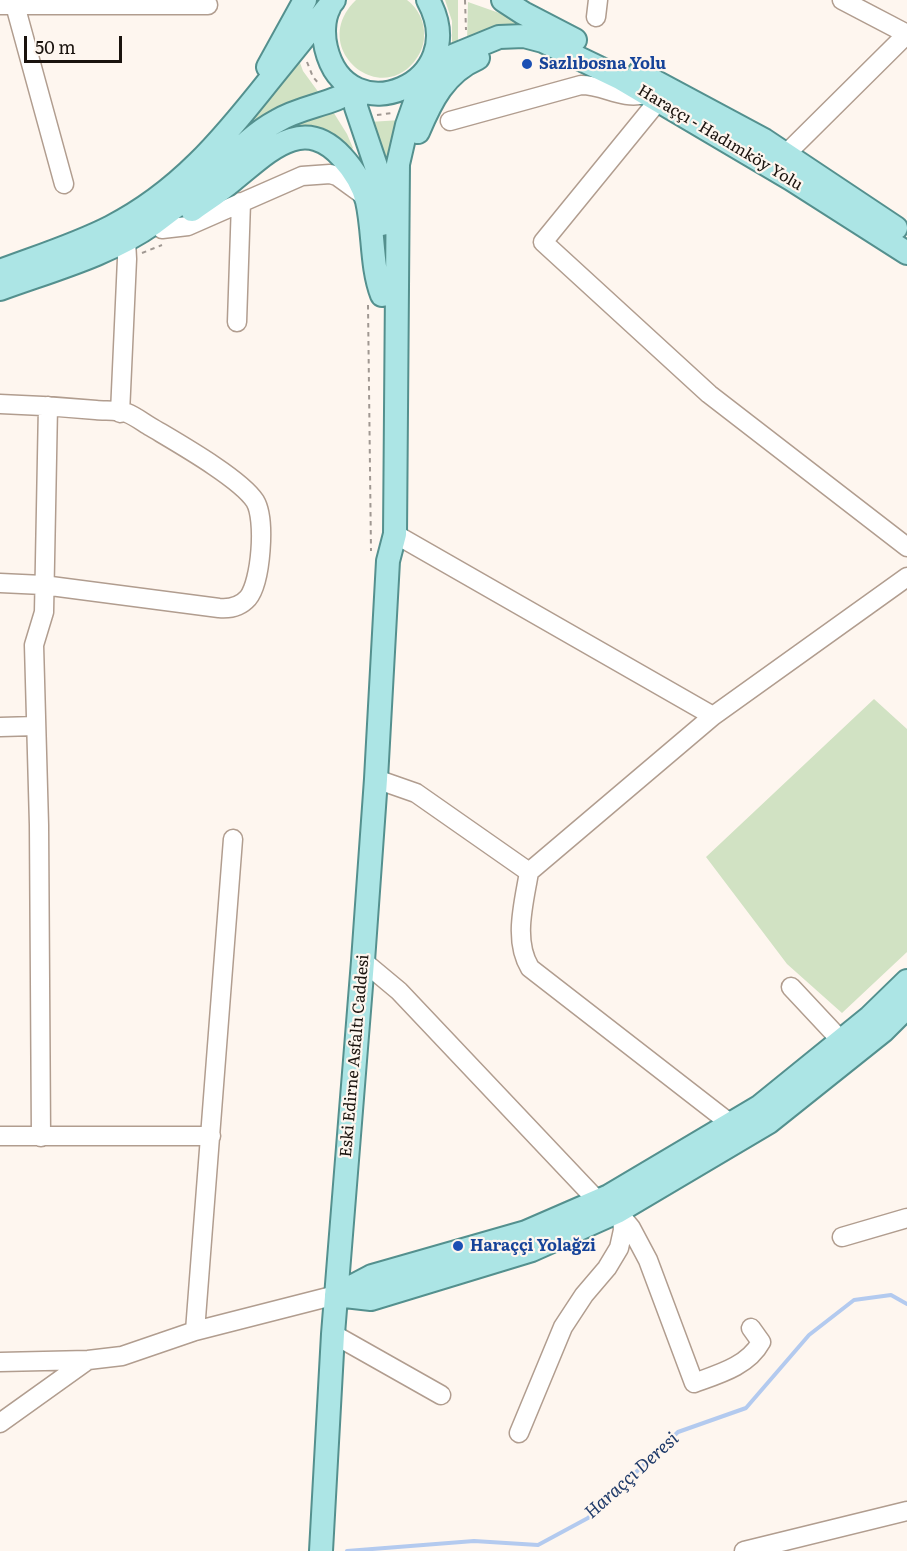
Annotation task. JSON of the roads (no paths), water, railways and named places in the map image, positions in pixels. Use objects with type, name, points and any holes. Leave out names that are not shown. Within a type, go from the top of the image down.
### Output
[{"type":"main road","points":[[244,112],[254,87],[270,63],[304,0]]},
{"type":"main road","points":[[0,271],[111,227],[145,206],[184,177],[209,154],[334,0]]},
{"type":"main road","points":[[334,0],[327,12],[324,43],[328,57],[345,81],[356,89]]},
{"type":"main road","points":[[380,560],[395,534],[382,294],[400,148],[411,111],[439,38],[438,23],[428,0]]},
{"type":"main road","points":[[485,0],[523,13]]},
{"type":"main road","points":[[503,0],[523,13]]},
{"type":"main road","name":"Haraççı - Hadımköy Yolu","points":[[523,13],[786,154],[907,235]]},
{"type":"main road","name":"Haraççı - Hadımköy Yolu","points":[[356,89],[370,93],[390,93],[412,84],[426,71],[499,37],[524,36],[543,41],[580,58],[652,98],[790,179],[907,253]]},
{"type":"main road","points":[[382,294],[404,267],[408,164],[415,138],[439,89],[458,70],[473,60],[492,52],[536,49],[580,58]]},
{"type":"main road","points":[[356,89],[355,98],[379,175],[382,199],[380,560]]},
{"type":"main road","points":[[126,249],[201,186],[240,148],[276,121],[302,109],[334,102],[356,89]]},
{"type":"main road","points":[[0,289],[96,254],[126,249],[147,237],[166,235],[277,144],[314,139],[326,143],[336,151],[357,176],[366,197],[373,234],[377,284],[382,294]]},
{"type":"main road","name":"Eski Edirne Asfaltı Caddesi","points":[[321,1551],[333,1334],[376,779],[380,560]]},
{"type":"main road","points":[[336,1296],[372,1299],[532,1250],[610,1211],[739,1130],[769,1122],[848,1047],[870,1017],[907,981]]},
{"type":"main road","points":[[848,1047],[883,1031],[907,1007]]},
{"type":"street","points":[[786,154],[907,34],[842,0]]},
{"type":"street","points":[[872,16],[882,0]]},
{"type":"street","points":[[64,184],[8,5],[208,5]]},
{"type":"street","points":[[450,121],[581,86],[592,85],[627,96],[652,98]]},
{"type":"street","points":[[652,98],[543,242],[709,394],[907,547]]},
{"type":"street","points":[[166,235],[302,176],[317,174],[337,176],[366,197]]},
{"type":"street","points":[[237,322],[241,202]]},
{"type":"street","points":[[120,412],[126,249]]},
{"type":"street","points":[[0,404],[127,413],[177,442],[237,483],[255,501],[261,527],[257,573],[251,593],[240,605],[226,609],[43,585],[0,583]]},
{"type":"street","points":[[41,1137],[34,645],[44,612],[48,406]]},
{"type":"street","points":[[395,534],[713,716]]},
{"type":"street","points":[[739,1130],[530,968],[523,952],[521,925],[529,872],[713,716],[907,577]]},
{"type":"street","points":[[0,727],[36,726]]},
{"type":"street","points":[[376,779],[416,793],[529,872]]},
{"type":"street","points":[[195,1331],[233,838]]},
{"type":"street","points":[[363,961],[399,991],[610,1211],[631,1228],[648,1260],[694,1383],[740,1364],[756,1352],[761,1341],[751,1328]]},
{"type":"street","points":[[791,987],[848,1047]]},
{"type":"street","points":[[0,1136],[211,1136]]},
{"type":"street","points":[[519,1433],[563,1328],[619,1248],[623,1230],[610,1211]]},
{"type":"street","points":[[842,1238],[907,1218]]},
{"type":"street","points":[[0,1362],[88,1360],[122,1356],[195,1331],[336,1296]]},
{"type":"street","points":[[333,1334],[441,1395]]},
{"type":"street","points":[[0,1423],[88,1360]]},
{"type":"street","points":[[744,1551],[907,1512]]},
{"type":"waterway","name":"Haraççı Deresi","points":[[347,1551],[474,1541],[538,1545],[588,1518],[678,1432],[746,1408],[809,1335],[854,1300],[891,1295],[907,1304]]},
{"type":"place","name":"Sazlıbosna Yolu","points":[[527,64]]},
{"type":"place","name":"Haraççi Yolağzi","points":[[458,1246]]}]
